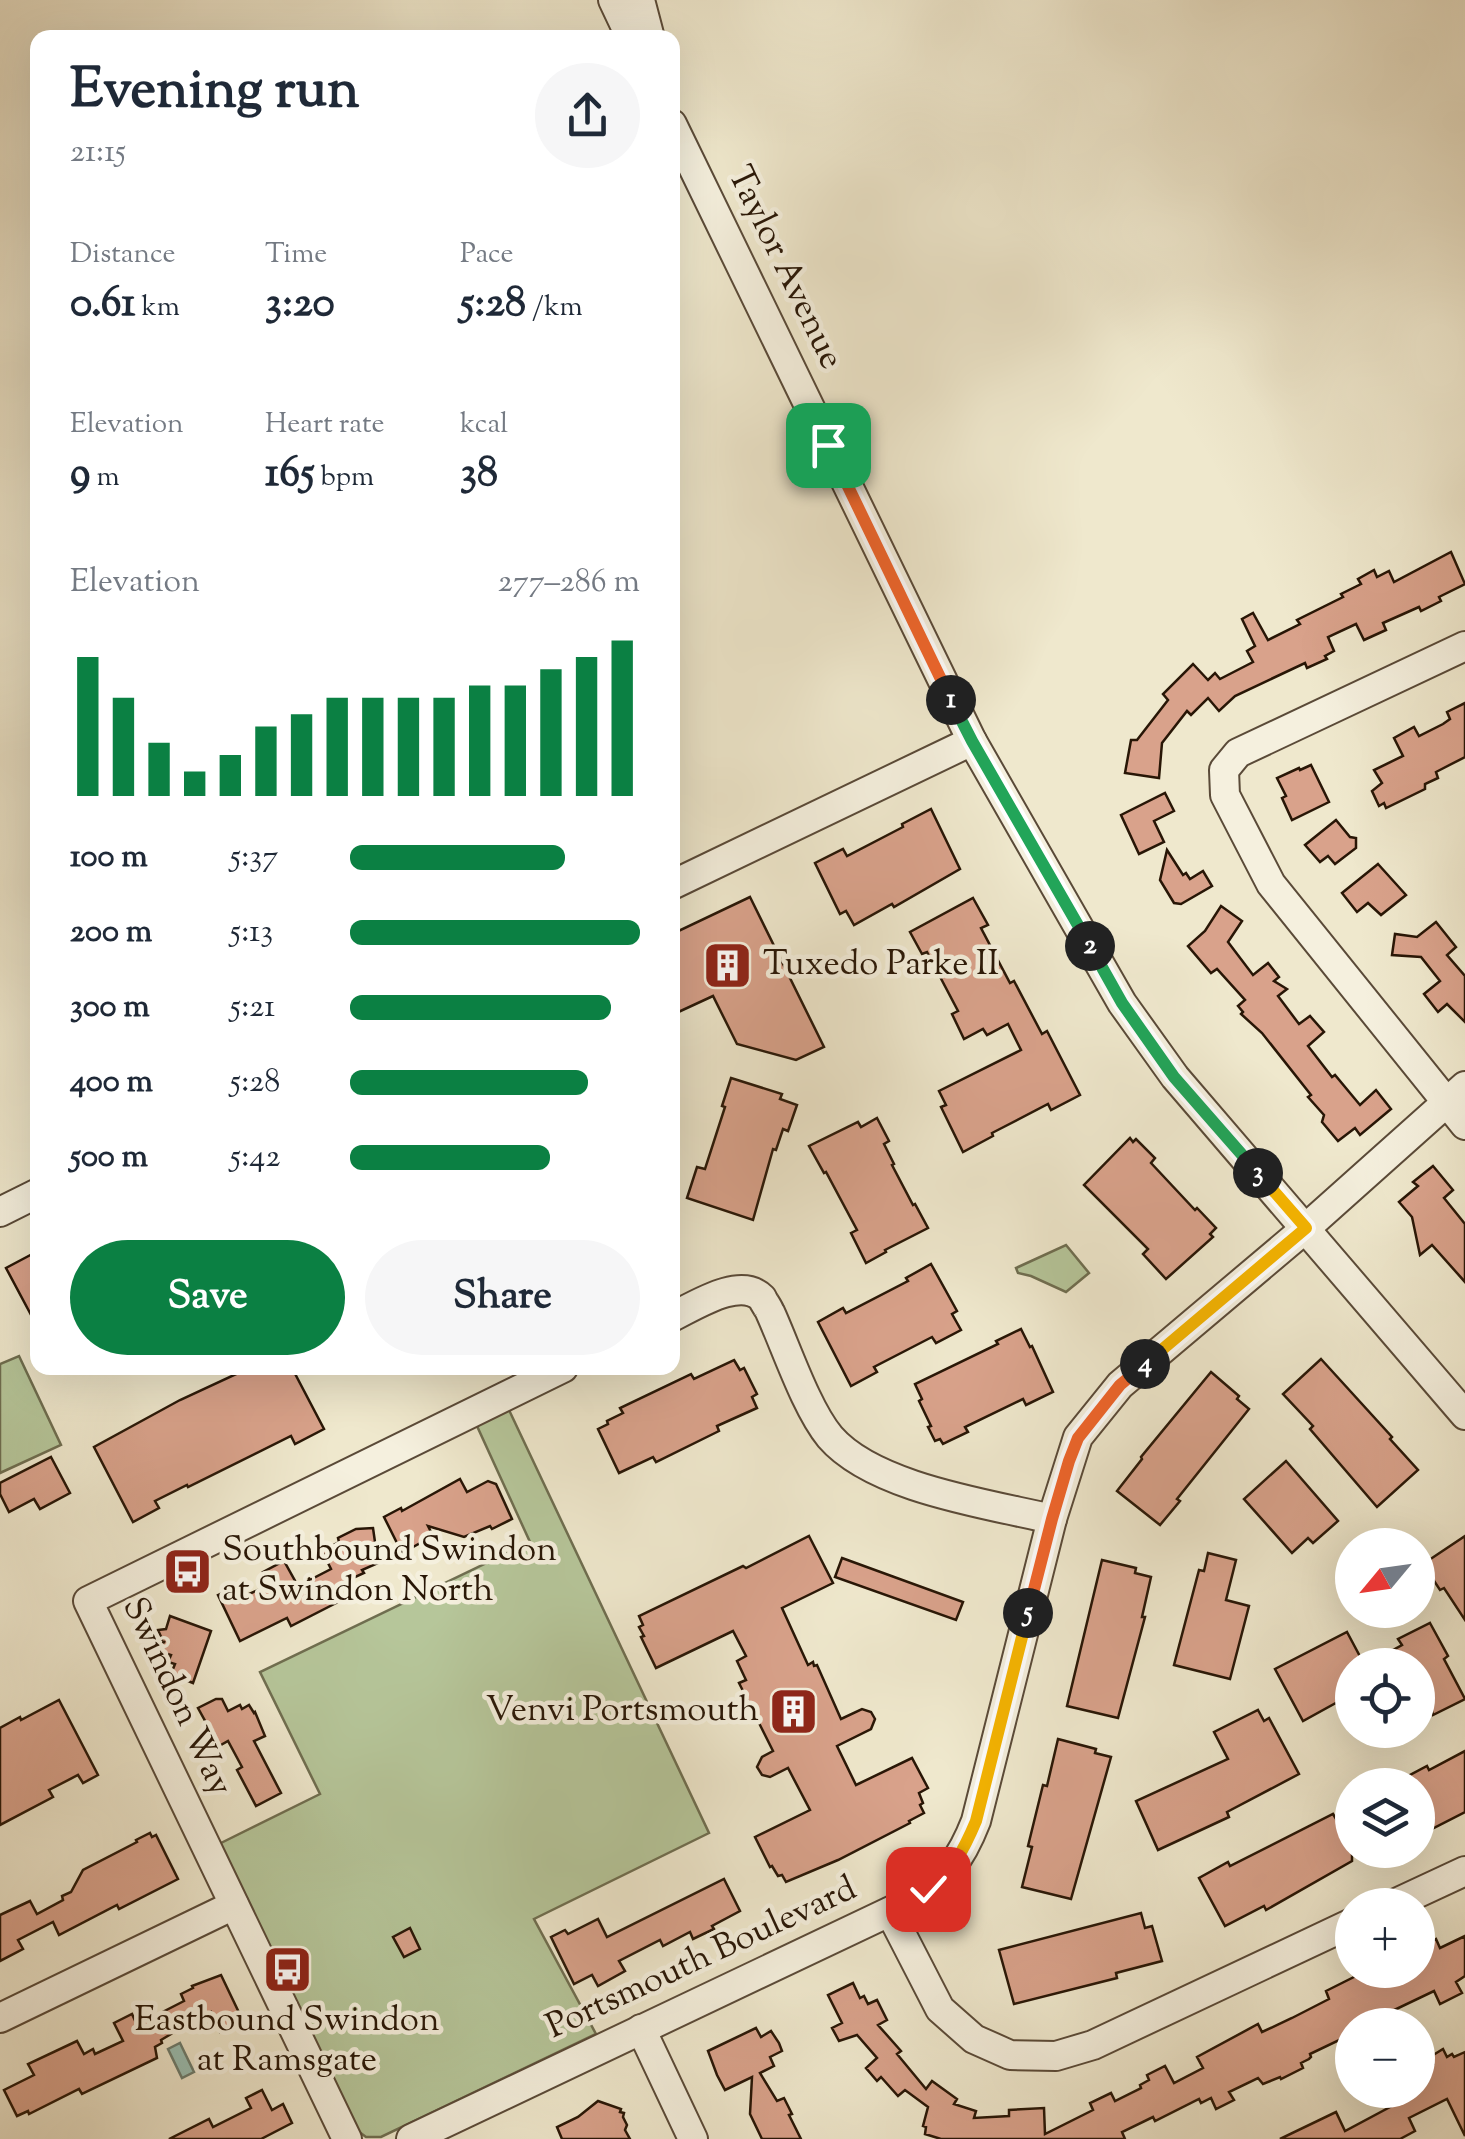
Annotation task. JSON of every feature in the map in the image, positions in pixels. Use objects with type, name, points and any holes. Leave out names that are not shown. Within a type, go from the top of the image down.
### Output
[{"type":"street","points":[[613,0],[627,30]]},
{"type":"street","points":[[640,0],[648,30]]},
{"type":"street","name":"Taylor Avenue","points":[[680,133],[687,154]]},
{"type":"street","name":"Taylor Avenue","points":[[680,140],[972,741],[1122,1003],[1174,1077],[1465,1415]]},
{"type":"street","points":[[1465,646],[1238,752],[1224,770],[1226,795],[1271,884],[1456,1094],[1465,1125]]},
{"type":"street","points":[[680,881],[972,741]]},
{"type":"street","name":"Portsmouth Boulevard","points":[[410,2139],[890,1912],[928,1889],[954,1864],[976,1821],[1052,1519],[1078,1438],[1120,1385],[1306,1228],[1456,1094]]},
{"type":"street","points":[[0,1212],[30,1198]]},
{"type":"street","points":[[680,1313],[738,1288],[751,1290],[762,1298],[770,1312],[814,1411],[846,1452],[899,1482],[1052,1519]]},
{"type":"street","name":"Swindon Way","points":[[346,2139],[88,1601],[549,1375]]},
{"type":"street","points":[[1427,1888],[1465,1870]]},
{"type":"street","points":[[0,2018],[234,1905]]},
{"type":"street","points":[[890,1912],[940,2009],[974,2039],[1010,2055],[1056,2056],[1094,2045],[1335,1931]]},
{"type":"street","points":[[641,2029],[693,2139]]},
{"type":"green space","points":[[1066,1245],[1089,1273],[1066,1292],[1018,1273],[1016,1268]]},
{"type":"green space","points":[[19,1356],[61,1445],[0,1473],[0,1364]]},
{"type":"green space","points":[[509,1410],[709,1833],[534,1919],[596,2034],[381,2137],[366,2137],[354,2128],[219,1844],[320,1794],[260,1672],[530,1542],[477,1426]]},
{"type":"water","points":[[180,2043],[194,2072],[182,2078],[168,2049]]},
{"type":"building","points":[[1451,552],[1465,584],[1439,597],[1441,601],[1383,623],[1386,630],[1364,640],[1356,624],[1328,637],[1334,651],[1325,656],[1327,659],[1307,668],[1305,663],[1235,696],[1219,711],[1208,698],[1191,715],[1187,711],[1162,743],[1159,778],[1125,773],[1131,740],[1137,740],[1168,700],[1163,694],[1193,664],[1208,680],[1215,673],[1220,679],[1253,662],[1247,651],[1255,646],[1242,619],[1253,613],[1268,640],[1343,597],[1341,594],[1361,584],[1358,579],[1374,570],[1377,577],[1389,571],[1394,582]]},
{"type":"building","points":[[1465,703],[1465,757],[1436,772],[1438,778],[1425,784],[1425,789],[1386,808],[1384,803],[1379,806],[1372,791],[1382,783],[1374,770],[1403,756],[1394,738],[1414,727],[1419,736],[1450,719],[1447,712]]},
{"type":"building","points":[[1311,765],[1329,802],[1292,820],[1277,778]]},
{"type":"building","points":[[1165,793],[1174,811],[1154,821],[1164,842],[1139,854],[1121,815]]},
{"type":"building","points":[[931,809],[960,869],[854,925],[846,911],[840,914],[815,863],[843,849],[847,856]]},
{"type":"building","points":[[1336,820],[1350,837],[1356,838],[1356,848],[1335,864],[1328,856],[1320,862],[1305,845]]},
{"type":"building","points":[[1167,850],[1183,875],[1186,873],[1190,879],[1203,871],[1212,886],[1181,904],[1174,903],[1160,880]]},
{"type":"building","points":[[1378,864],[1406,895],[1381,915],[1368,903],[1357,912],[1342,893]]},
{"type":"building","name":"Tuxedo Parke II","points":[[750,897],[824,1047],[796,1060],[737,1044],[713,996],[680,1011],[680,930]]},
{"type":"building","points":[[973,898],[988,925],[981,928],[1010,983],[1014,981],[1042,1034],[1047,1031],[1080,1095],[1051,1110],[1048,1104],[963,1152],[941,1107],[946,1105],[939,1091],[1021,1050],[1008,1024],[987,1035],[983,1029],[964,1039],[952,1014],[958,1011],[927,952],[922,954],[910,932]]},
{"type":"building","points":[[1221,906],[1242,921],[1228,942],[1253,975],[1268,963],[1279,977],[1274,981],[1287,989],[1278,996],[1299,1024],[1310,1016],[1324,1032],[1308,1046],[1332,1077],[1335,1075],[1360,1105],[1376,1090],[1391,1109],[1360,1135],[1355,1128],[1338,1141],[1322,1122],[1324,1115],[1308,1097],[1311,1095],[1262,1033],[1241,1014],[1238,1006],[1245,1000],[1217,969],[1211,973],[1188,946],[1205,931]]},
{"type":"building","points":[[1436,922],[1456,947],[1447,955],[1465,976],[1465,1022],[1447,1004],[1438,1012],[1424,994],[1440,981],[1421,957],[1392,955],[1395,934],[1417,937]]},
{"type":"building","points":[[731,1078],[782,1094],[780,1099],[797,1105],[788,1131],[783,1129],[776,1150],[773,1149],[753,1220],[687,1198],[697,1167],[705,1169]]},
{"type":"building","points":[[877,1118],[889,1141],[884,1144],[892,1165],[928,1228],[866,1263],[851,1233],[857,1230],[809,1146],[858,1122],[861,1127]]},
{"type":"building","points":[[1130,1138],[1155,1158],[1151,1163],[1216,1228],[1210,1234],[1213,1237],[1166,1279],[1143,1254],[1148,1249],[1084,1185]]},
{"type":"building","points":[[1433,1166],[1453,1190],[1444,1198],[1465,1224],[1465,1282],[1432,1245],[1420,1255],[1412,1217],[1399,1202],[1418,1186],[1413,1182]]},
{"type":"building","points":[[30,1255],[30,1313],[6,1268]]},
{"type":"building","points":[[931,1264],[957,1311],[952,1314],[961,1330],[936,1343],[932,1337],[874,1367],[877,1372],[851,1386],[818,1322],[843,1308],[846,1313],[908,1281],[906,1278]]},
{"type":"building","points":[[1021,1329],[1053,1392],[1026,1405],[1023,1399],[965,1427],[968,1432],[943,1444],[940,1439],[935,1441],[915,1384]]},
{"type":"building","points":[[1321,1359],[1418,1470],[1377,1507],[1283,1394]]},
{"type":"building","points":[[734,1360],[740,1370],[744,1368],[757,1394],[752,1397],[757,1408],[656,1462],[653,1457],[619,1473],[598,1429],[623,1413],[620,1408],[691,1374],[694,1379]]},
{"type":"building","points":[[1211,1372],[1249,1409],[1160,1525],[1117,1491]]},
{"type":"building","points":[[234,1375],[296,1375],[324,1429],[295,1444],[291,1436],[187,1485],[155,1501],[159,1508],[133,1522],[94,1447]]},
{"type":"building","points":[[51,1457],[70,1493],[40,1509],[34,1499],[9,1512],[0,1494],[0,1483]]},
{"type":"building","points":[[1286,1461],[1338,1521],[1313,1543],[1308,1538],[1292,1553],[1244,1499]]},
{"type":"building","points":[[460,1479],[467,1492],[488,1481],[496,1484],[512,1519],[464,1537],[428,1526],[433,1536],[402,1553],[384,1517]]},
{"type":"building","points":[[373,1528],[378,1563],[333,1587],[340,1601],[291,1626],[287,1618],[240,1641],[218,1595],[231,1589],[236,1600],[269,1585],[263,1572],[284,1561],[298,1586],[331,1569],[322,1551],[339,1542],[338,1538],[356,1529]]},
{"type":"building","name":"Venvi Portsmouth","points":[[809,1536],[833,1583],[782,1608],[808,1665],[817,1665],[841,1719],[862,1709],[871,1712],[875,1719],[871,1729],[837,1746],[856,1785],[912,1758],[928,1788],[919,1793],[924,1813],[910,1823],[786,1882],[770,1867],[755,1837],[810,1810],[788,1768],[770,1777],[762,1775],[757,1767],[762,1757],[773,1751],[739,1683],[746,1680],[737,1661],[746,1656],[733,1631],[656,1668],[641,1637],[644,1636],[639,1627],[643,1625],[639,1616]]},
{"type":"building","points":[[1465,1536],[1465,1620],[1444,1588],[1440,1590],[1435,1582],[1435,1556]]},
{"type":"building","points":[[1208,1553],[1236,1560],[1226,1600],[1249,1606],[1230,1679],[1174,1665],[1199,1570],[1204,1571]]},
{"type":"building","points":[[842,1558],[963,1602],[956,1620],[835,1577]]},
{"type":"building","points":[[1102,1560],[1136,1568],[1135,1573],[1151,1577],[1145,1617],[1118,1718],[1067,1706]]},
{"type":"building","points":[[170,1616],[211,1631],[193,1683],[171,1674],[175,1664],[168,1662],[171,1655],[158,1651],[162,1639],[158,1630],[166,1629]]},
{"type":"building","points":[[1420,1628],[1433,1628],[1465,1699],[1435,1714],[1435,1648],[1397,1648],[1402,1645],[1398,1639]]},
{"type":"building","points":[[1347,1632],[1356,1648],[1335,1648],[1335,1703],[1303,1721],[1275,1669]]},
{"type":"building","points":[[222,1699],[228,1711],[249,1705],[255,1712],[265,1736],[254,1741],[281,1793],[256,1806],[237,1770],[242,1767],[228,1741],[219,1746],[198,1708]]},
{"type":"building","points":[[59,1700],[98,1775],[83,1783],[78,1775],[49,1790],[53,1797],[0,1825],[0,1728]]},
{"type":"building","points":[[1258,1710],[1264,1721],[1269,1718],[1299,1774],[1227,1812],[1229,1817],[1158,1850],[1136,1801],[1228,1759],[1214,1732]]},
{"type":"building","points":[[1058,1739],[1111,1757],[1071,1899],[1022,1887],[1032,1847],[1028,1846]]},
{"type":"building","points":[[1465,1751],[1465,1812],[1435,1827],[1435,1768]]},
{"type":"building","points":[[1333,1814],[1335,1817],[1335,1868],[1340,1868],[1266,1910],[1264,1906],[1225,1926],[1199,1878],[1228,1862],[1230,1866]]},
{"type":"building","points":[[150,1833],[152,1837],[156,1835],[178,1879],[59,1935],[53,1922],[18,1940],[23,1949],[0,1961],[0,1915],[30,1901],[37,1914],[63,1900],[62,1896],[71,1892],[83,1870]]},
{"type":"building","points":[[724,1879],[740,1911],[693,1939],[690,1932],[663,1946],[660,1940],[619,1961],[625,1971],[598,1986],[592,1975],[574,1984],[551,1937],[565,1930],[568,1934],[598,1919],[607,1937]]},
{"type":"building","points":[[1141,1913],[1145,1928],[1152,1926],[1162,1961],[1116,1973],[1117,1978],[1014,2004],[999,1950]]},
{"type":"building","points":[[410,1928],[420,1949],[404,1957],[393,1937]]},
{"type":"building","points":[[1465,1936],[1465,1976],[1456,1982],[1462,1993],[1440,2004],[1434,1991],[1398,2008],[1335,2008],[1335,2042],[1310,2054],[1301,2063],[1303,2068],[1263,2084],[1258,2078],[1229,2092],[1234,2100],[1216,2109],[1211,2098],[1201,2103],[1199,2099],[1155,2121],[1153,2117],[1122,2132],[1125,2139],[941,2139],[925,2134],[928,2107],[905,2090],[898,2096],[881,2077],[877,2081],[866,2068],[877,2058],[857,2035],[839,2041],[832,2028],[842,2023],[828,1995],[853,1983],[860,1998],[864,1996],[868,2004],[877,2000],[887,2020],[878,2025],[926,2089],[932,2081],[957,2099],[954,2104],[976,2111],[974,2118],[1044,2108],[1045,2134],[1093,2110],[1090,2103],[1111,2093],[1115,2101],[1141,2088],[1149,2080],[1147,2075],[1165,2066],[1174,2083],[1203,2068],[1197,2057],[1258,2024],[1262,2032],[1292,2018],[1329,1999],[1326,1991],[1335,1986],[1435,1988],[1436,1939],[1440,1948]]},
{"type":"building","points":[[221,1975],[243,2021],[220,2032],[211,2012],[170,2032],[155,2047],[157,2058],[82,2094],[79,2089],[17,2116],[4,2090],[34,2075],[28,2064],[77,2041],[84,2054],[93,2049],[95,2054],[123,2041],[114,2023],[132,2014],[137,2025],[184,2001],[181,1994],[192,1986]]},
{"type":"building","points":[[756,2028],[761,2037],[771,2031],[779,2043],[782,2051],[770,2057],[774,2066],[760,2073],[777,2101],[784,2098],[801,2139],[762,2139],[750,2114],[752,2077],[725,2090],[717,2075],[708,2051]]},
{"type":"building","points":[[1443,2049],[1447,2057],[1465,2052],[1465,2136],[1447,2099],[1435,2105],[1435,2054]]},
{"type":"building","points":[[262,2090],[272,2110],[283,2104],[292,2123],[261,2139],[169,2139],[209,2119],[213,2127],[251,2108],[246,2098]]},
{"type":"building","points":[[598,2101],[621,2109],[630,2139],[562,2139],[557,2127]]},
{"type":"building","points":[[1388,2108],[1429,2108],[1409,2118],[1415,2131],[1400,2139],[1280,2139],[1336,2112],[1345,2131]]},
{"type":"place","name":"Tuxedo Parke II","points":[[728,965]]},
{"type":"place","name":"Southbound Swindon at Swindon North","points":[[187,1571]]},
{"type":"place","name":"Venvi Portsmouth","points":[[794,1711]]},
{"type":"place","name":"Eastbound Swindon at Ramsgate","points":[[287,1969]]},
{"type":"route","points":[[828,445],[972,741],[1122,1003],[1174,1077],[1306,1228],[1120,1385],[1078,1438],[1052,1519],[976,1821],[964,1850],[928,1889]]}]
